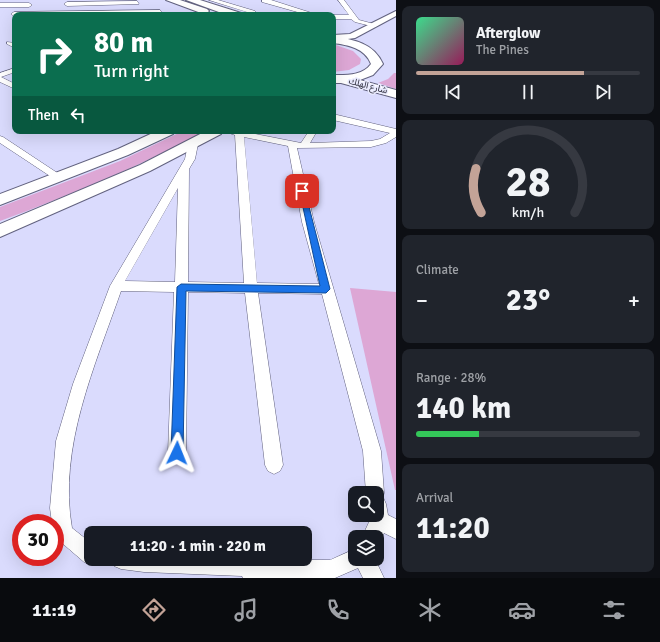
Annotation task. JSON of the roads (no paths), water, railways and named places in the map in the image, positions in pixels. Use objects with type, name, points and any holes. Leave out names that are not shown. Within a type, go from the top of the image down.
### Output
[{"type":"highway","points":[[171,0],[206,12]]},
{"type":"highway","points":[[191,0],[213,2],[231,12]]},
{"type":"highway","points":[[336,40],[366,50],[388,62]]},
{"type":"highway","points":[[336,79],[360,76],[374,70],[377,64],[376,58],[366,50]]},
{"type":"highway","name":"شارع الهلك","points":[[336,79],[396,94]]},
{"type":"main road","points":[[336,39],[352,36],[376,25],[396,13]]},
{"type":"main road","points":[[366,50],[365,39],[396,21]]},
{"type":"main road","points":[[0,200],[124,152],[162,134]]},
{"type":"main road","points":[[0,231],[145,168],[210,134]]},
{"type":"street","points":[[268,0],[264,1],[304,12]]},
{"type":"street","points":[[341,0],[357,21],[376,25]]},
{"type":"street","points":[[213,2],[253,12]]},
{"type":"street","points":[[61,4],[137,3]]},
{"type":"street","points":[[0,6],[38,4]]},
{"type":"street","points":[[0,6],[12,12]]},
{"type":"street","points":[[336,17],[353,17]]},
{"type":"street","points":[[0,75],[12,71]]},
{"type":"street","points":[[0,78],[12,85]]},
{"type":"street","points":[[336,118],[396,132]]},
{"type":"street","points":[[238,134],[298,145],[371,144],[383,141],[396,132]]},
{"type":"street","points":[[233,134],[274,465]]},
{"type":"street","points":[[298,145],[310,134]]},
{"type":"street","points":[[0,139],[60,178]]},
{"type":"street","points":[[84,550],[63,534],[59,508],[64,441],[81,384],[116,286],[190,159],[192,144]]},
{"type":"street","points":[[298,145],[308,222],[372,451],[374,486]]},
{"type":"street","points":[[177,453],[184,168]]},
{"type":"street","points":[[116,286],[326,289]]},
{"type":"street","points":[[187,566],[251,572],[330,570],[348,562]]},
{"type":"street","points":[[368,566],[374,578]]}]
